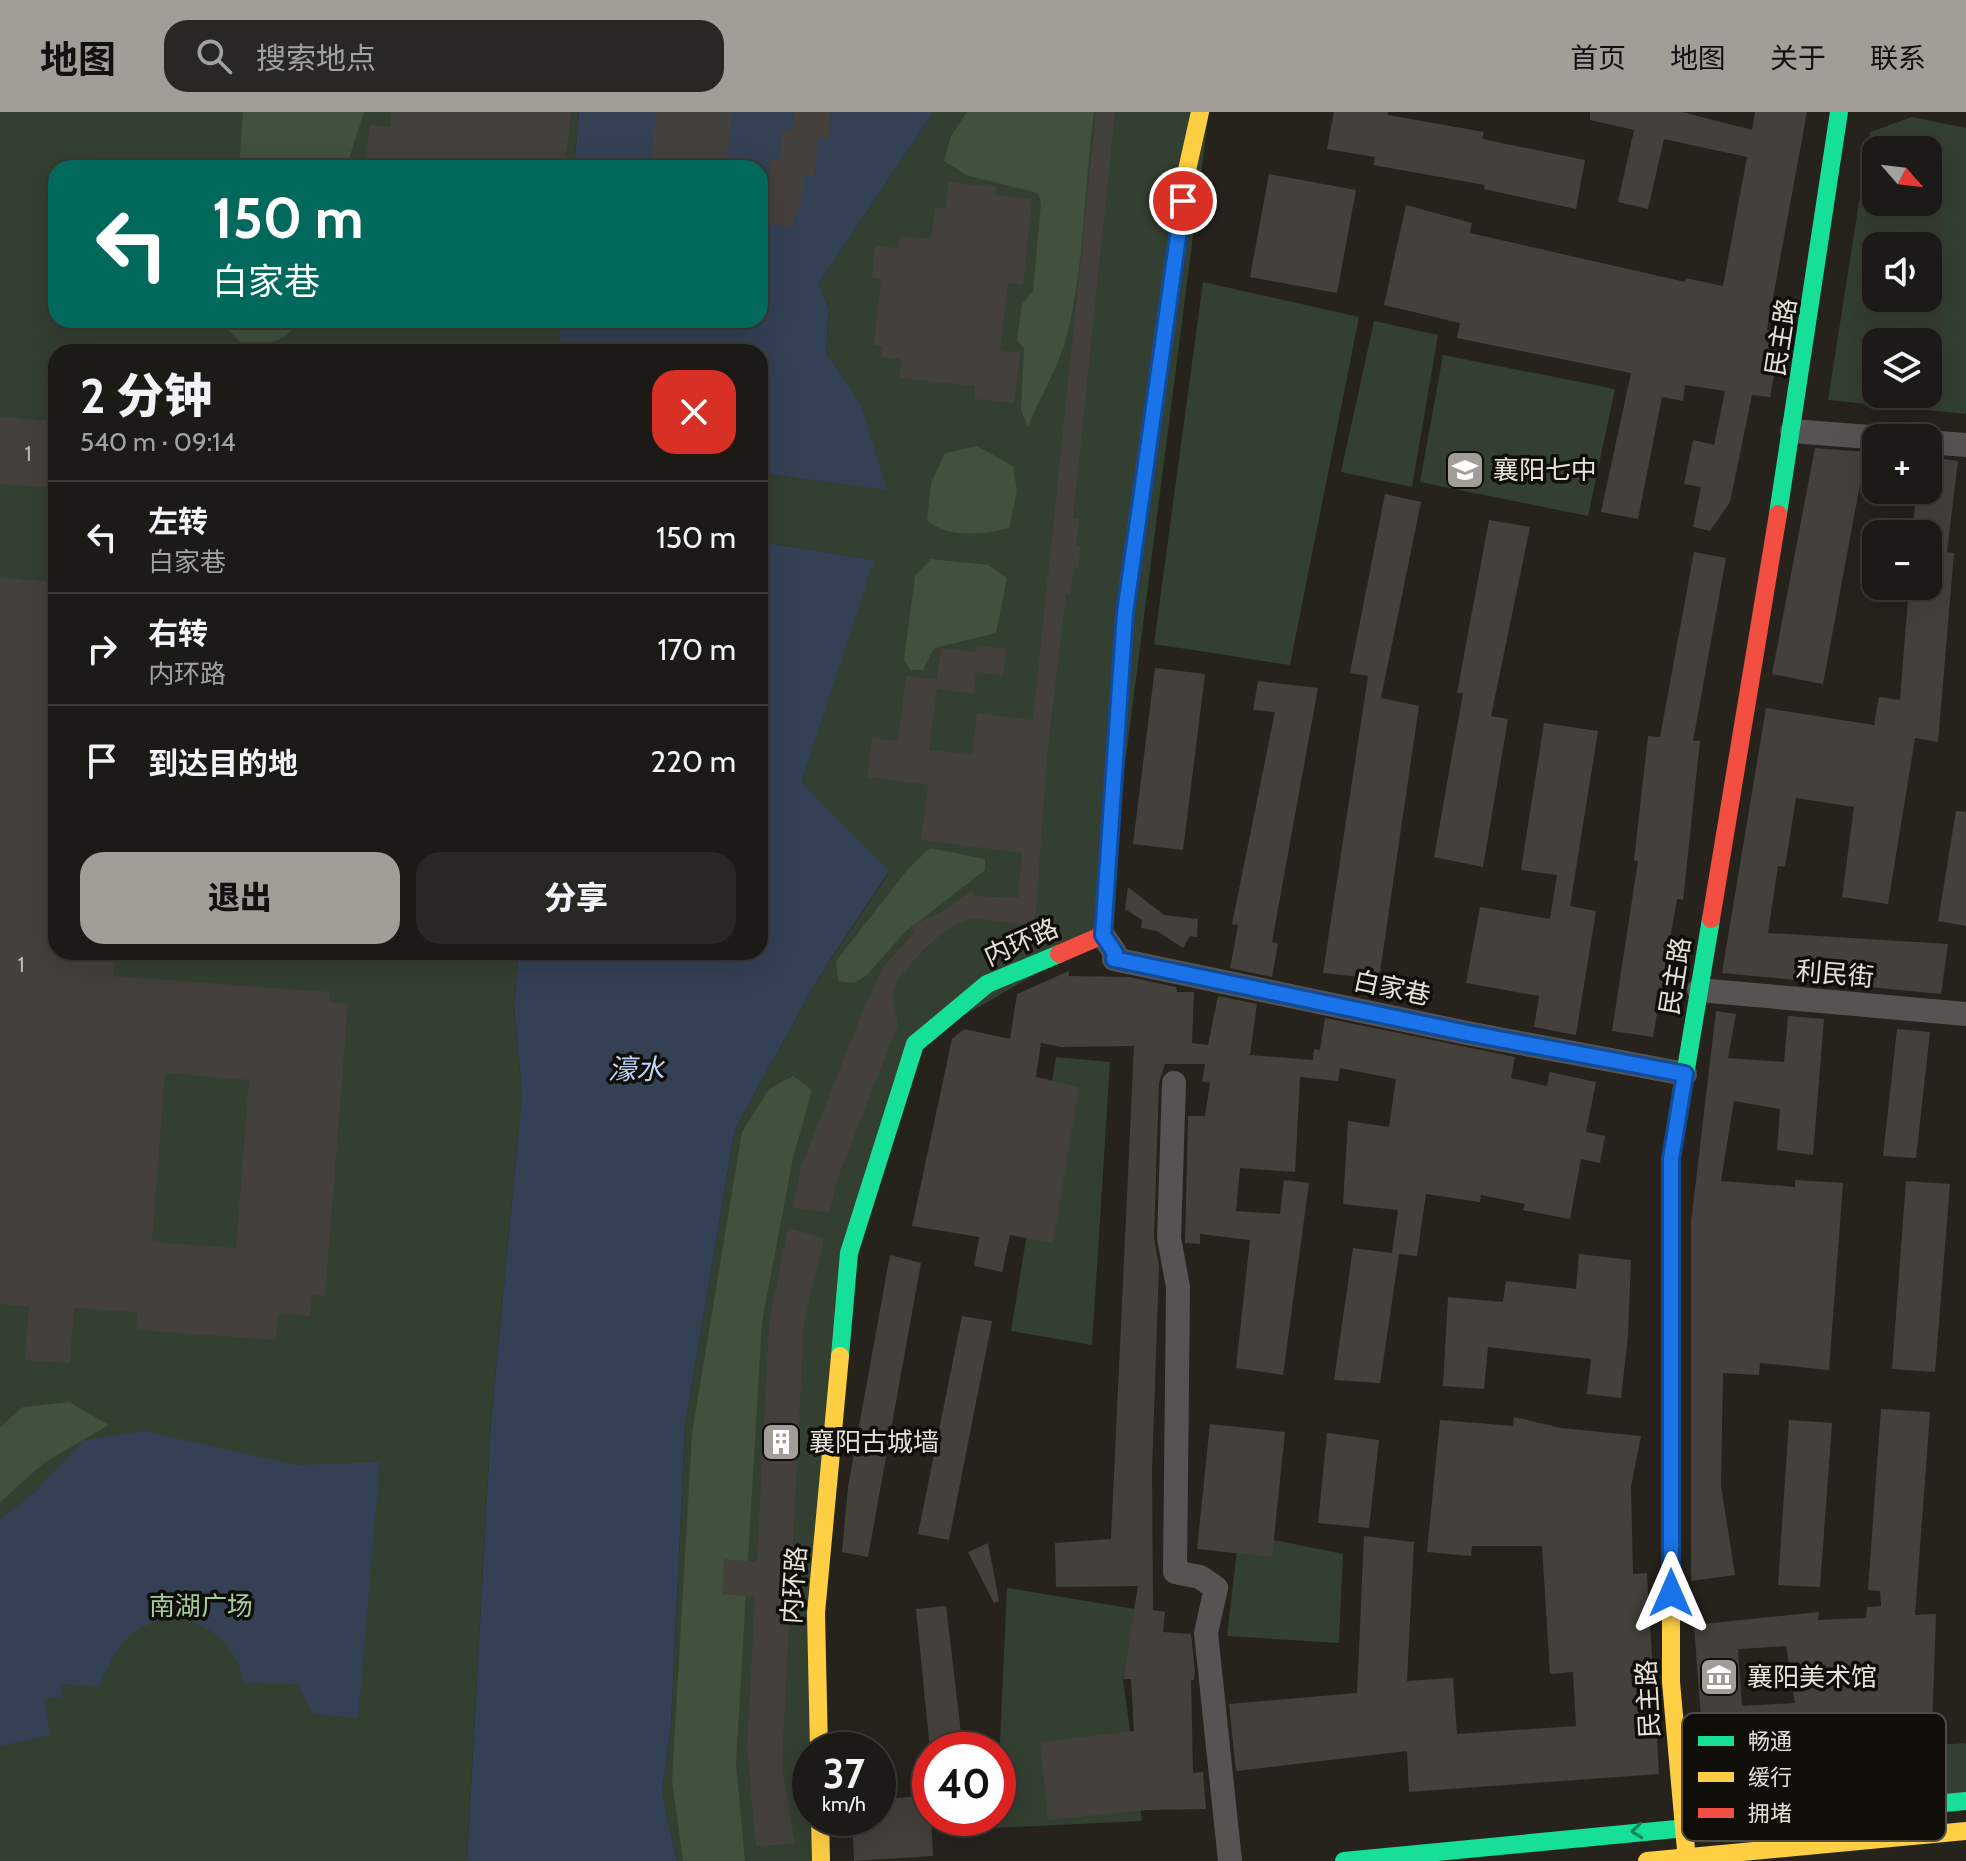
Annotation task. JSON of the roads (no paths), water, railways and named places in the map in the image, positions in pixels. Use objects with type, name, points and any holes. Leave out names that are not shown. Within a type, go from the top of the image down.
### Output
[{"type":"street","points":[[1103,935],[1125,613],[1187,170],[1200,112]]},
{"type":"street","name":"民主路","points":[[1682,1814],[1671,1682],[1671,1159],[1843,116]]},
{"type":"street","points":[[1792,431],[1862,436]]},
{"type":"street","points":[[1942,443],[1966,445]]},
{"type":"street","name":"白家巷","points":[[1103,935],[1115,953],[1114,959],[1467,1033],[1685,1074]]},
{"type":"street","name":"内环路","points":[[819,1732],[816,1613],[849,1253],[915,1044],[987,984],[1103,935]]},
{"type":"street","name":"利民街","points":[[1699,990],[1966,1014]]},
{"type":"street","points":[[1174,1083],[1169,1238],[1178,1287],[1175,1572],[1200,1577],[1216,1588],[1206,1633],[1230,1861]]},
{"type":"street","points":[[1946,1803],[1966,1801]]},
{"type":"street","points":[[1344,1861],[1682,1826]]},
{"type":"street","points":[[1946,1833],[1966,1831]]},
{"type":"street","points":[[820,1836],[821,1861]]},
{"type":"street","points":[[1647,1861],[1866,1841]]},
{"type":"water","points":[[579,112],[934,112],[819,284],[829,309],[826,353],[861,404],[887,490],[768,474],[768,344],[559,344],[560,328],[768,328],[768,160],[575,160]]},
{"type":"water","name":"濠水","points":[[768,543],[874,560],[802,782],[889,871],[819,977],[735,1129],[685,1425],[671,1725],[662,1792],[677,1861],[467,1861],[491,1422],[522,1095],[514,1005],[518,960],[768,960]]},
{"type":"water","points":[[144,1431],[296,1465],[380,1462],[358,1718],[314,1714],[297,1684],[243,1683],[239,1666],[219,1637],[188,1621],[171,1619],[154,1622],[130,1636],[114,1656],[99,1687],[61,1684],[61,1697],[44,1699],[50,1735],[0,1746],[0,1520],[35,1492],[83,1440]]},
{"type":"place","name":"襄阳七中","points":[[1465,470]]},
{"type":"place","name":"襄阳古城墙","points":[[781,1442]]},
{"type":"place","name":"襄阳美术馆","points":[[1719,1677]]},
{"type":"park label","name":"南湖广场","points":[[201,1606]]}]
